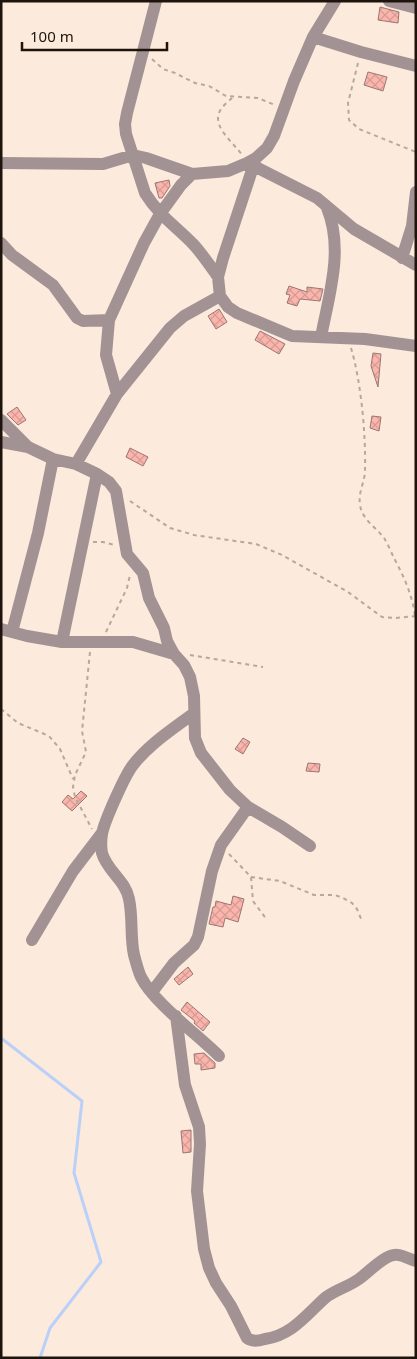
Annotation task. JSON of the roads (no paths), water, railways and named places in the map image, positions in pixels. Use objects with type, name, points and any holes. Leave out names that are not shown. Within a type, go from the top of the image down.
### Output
[{"type":"street","points":[[156,1],[126,118],[126,134],[146,193],[160,214],[195,246],[218,277]]},
{"type":"street","points":[[1,163],[103,164],[133,155],[192,174],[228,171],[252,162],[267,148],[274,136],[313,37],[335,1]]},
{"type":"street","points":[[389,1],[416,8]]},
{"type":"street","points":[[313,37],[416,66]]},
{"type":"street","points":[[252,162],[317,198],[354,229],[416,265]]},
{"type":"street","points":[[252,162],[218,277],[220,296],[228,307],[237,313],[292,336],[348,339],[416,346]]},
{"type":"street","points":[[117,394],[106,355],[109,320],[144,243],[160,214],[181,185],[192,174]]},
{"type":"street","points":[[402,258],[412,226],[416,192]]},
{"type":"street","points":[[321,337],[335,257],[333,222],[327,208]]},
{"type":"street","points":[[1,243],[12,255],[53,285],[77,318],[84,321],[109,320]]},
{"type":"street","points":[[76,464],[117,394],[170,328],[184,316],[220,296]]},
{"type":"street","points":[[1,420],[28,447]]},
{"type":"street","points":[[1,442],[28,447],[53,459],[76,464],[98,474],[109,482],[116,491],[129,557],[143,574],[150,598],[164,628],[167,641],[190,677],[194,696],[195,738],[200,753],[230,790],[248,807],[310,846]]},
{"type":"street","points":[[53,459],[38,533],[7,630],[62,642],[132,642],[174,654]]},
{"type":"street","points":[[62,642],[98,474]]},
{"type":"street","points":[[152,647],[167,641]]},
{"type":"street","points":[[32,940],[73,871],[100,836],[132,765],[152,746],[194,714]]},
{"type":"street","points":[[152,992],[174,963],[194,945],[198,937],[212,871],[221,844],[248,807]]},
{"type":"street","points":[[100,836],[101,845],[110,871],[129,896],[134,955],[141,978],[152,992],[219,1056]]},
{"type":"street","points":[[176,1016],[186,1086],[199,1127],[200,1144],[196,1176],[204,1249],[209,1268],[216,1283],[247,1338],[256,1341],[273,1338],[290,1331],[326,1297],[357,1281],[391,1256],[404,1255],[416,1261]]},
{"type":"waterway","points":[[1,1038],[82,1101],[74,1173],[101,1262],[50,1328],[40,1358]]}]
